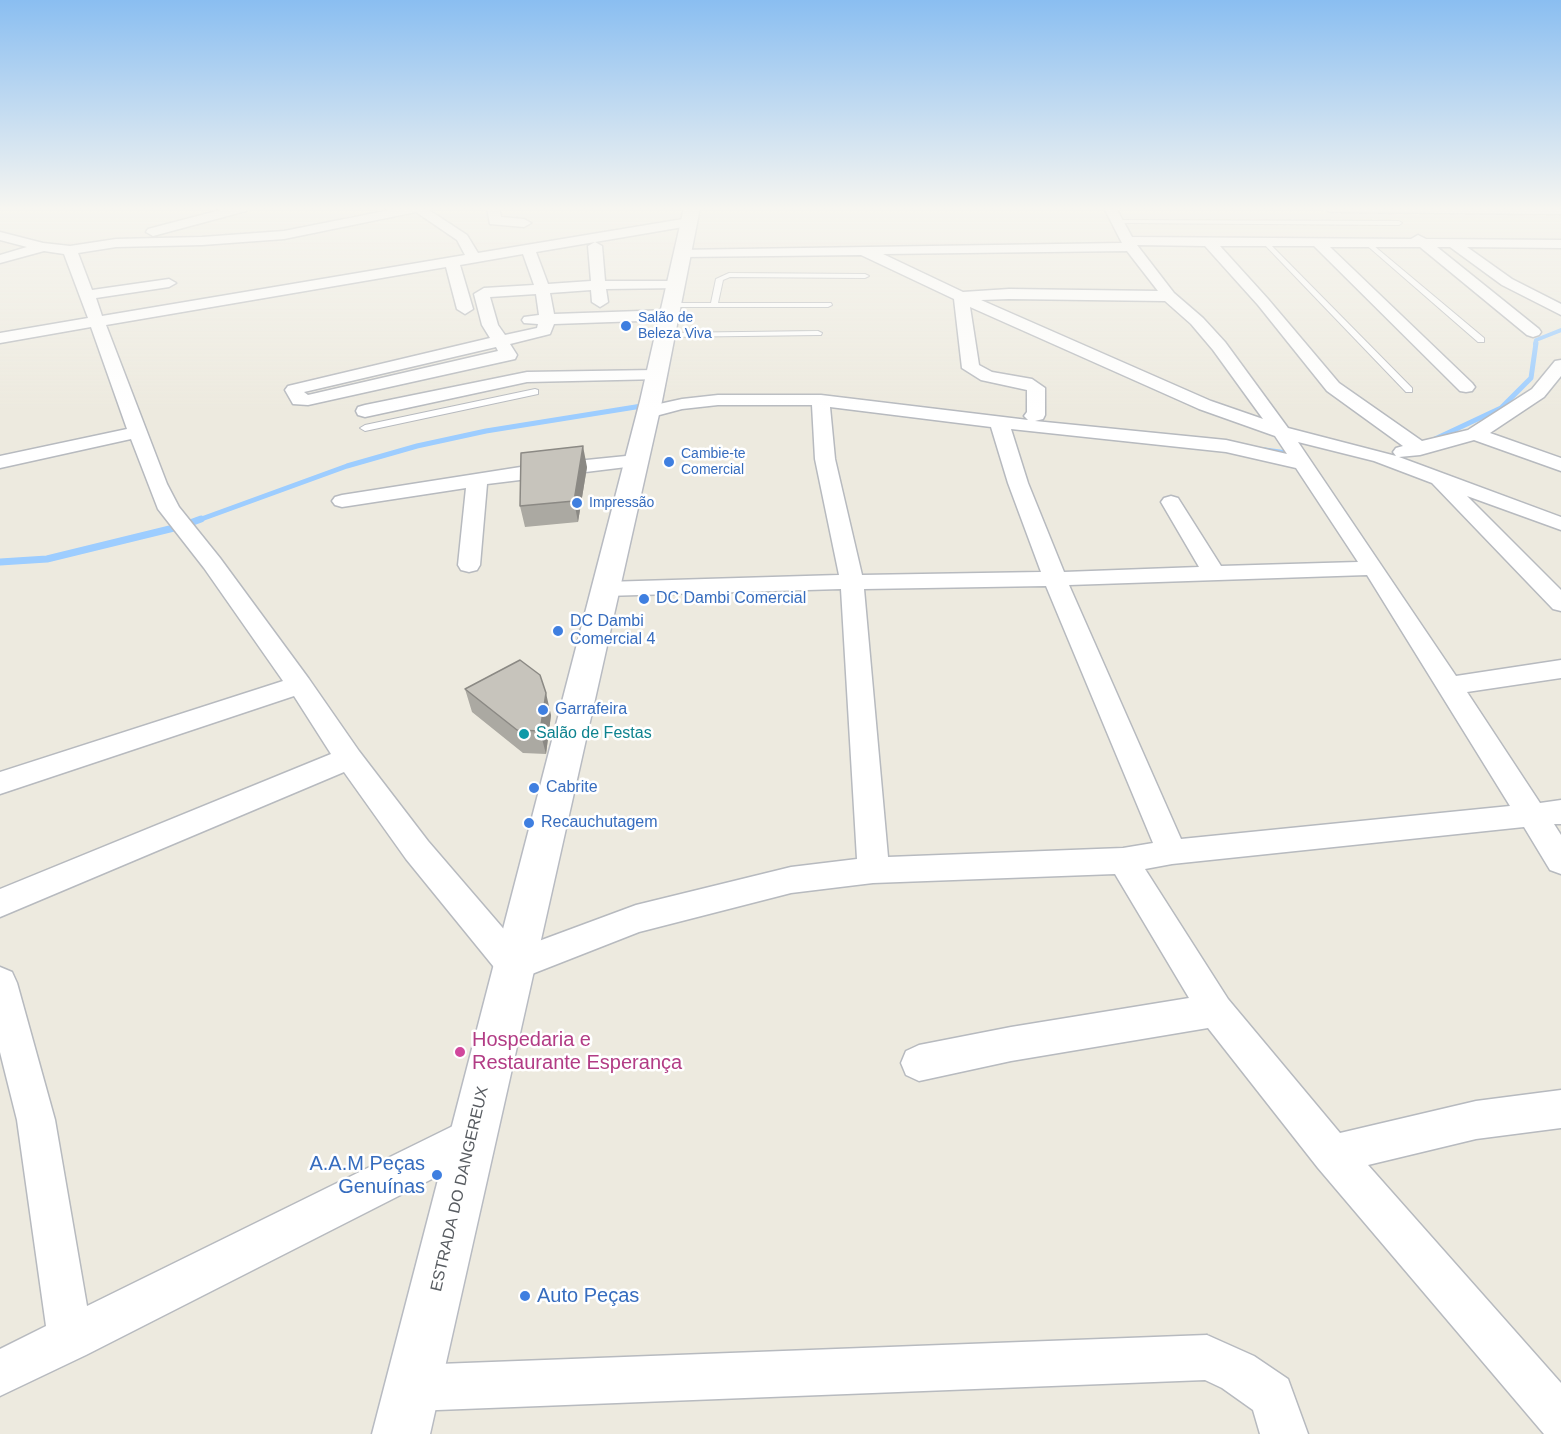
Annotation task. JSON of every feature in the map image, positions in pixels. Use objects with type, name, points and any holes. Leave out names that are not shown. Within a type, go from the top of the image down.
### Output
[{"type":"main road","name":"ESTRADA DO DANGEREUX","points":[[401,1434],[636,461],[677,275]]},
{"type":"street","points":[[79,275],[169,509],[212,564],[417,850],[514,966],[636,919],[704,900],[791,880],[873,870],[1123,861],[1172,852],[1547,813]]},
{"type":"street","points":[[0,338],[376,275]]},
{"type":"street","points":[[456,275],[465,309]]},
{"type":"street","points":[[504,348],[294,390],[300,400],[308,400],[504,348],[544,331],[547,319],[542,287],[537,275]]},
{"type":"street","points":[[598,275],[601,315]]},
{"type":"street","points":[[914,275],[1205,405],[1283,435],[1381,457],[1561,525]]},
{"type":"street","points":[[1154,275],[1169,296],[1197,321],[1219,346],[1374,568],[1450,686],[1547,813],[1561,861]]},
{"type":"street","points":[[1238,275],[1333,387],[1420,448]]},
{"type":"street","points":[[1351,275],[1466,387]]},
{"type":"street","points":[[1462,275],[1533,332]]},
{"type":"street","points":[[1496,275],[1561,310]]},
{"type":"street","points":[[86,295],[169,283]]},
{"type":"street","points":[[531,384],[490,325],[484,292],[542,287],[675,285]]},
{"type":"street","points":[[961,297],[1009,294],[1169,296]]},
{"type":"street","points":[[961,297],[972,368],[987,376],[1026,382],[1036,388],[1036,415],[1033,416]]},
{"type":"street","points":[[490,325],[670,310]]},
{"type":"street","points":[[1381,457],[1474,434],[1538,393],[1561,365]]},
{"type":"street","points":[[365,419],[531,384],[651,398],[682,404],[718,400],[821,400],[1226,446],[1303,464]]},
{"type":"street","points":[[651,398],[786,391],[832,393],[1250,438],[1283,435]]},
{"type":"street","points":[[821,400],[825,459],[852,582],[873,870]]},
{"type":"street","points":[[999,421],[1008,457],[1055,579],[1172,852]]},
{"type":"street","points":[[0,462],[138,432]]},
{"type":"street","points":[[1474,434],[1561,465]]},
{"type":"street","points":[[342,501],[527,472],[636,461]]},
{"type":"street","points":[[1435,476],[1561,604]]},
{"type":"street","points":[[469,565],[477,480]]},
{"type":"street","points":[[1171,502],[1213,573]]},
{"type":"street","points":[[605,589],[1055,579],[1374,568]]},
{"type":"street","points":[[1450,686],[1561,669]]},
{"type":"street","points":[[0,783],[300,685]]},
{"type":"street","points":[[0,903],[349,758]]},
{"type":"street","points":[[1123,861],[1216,1010],[1332,1154],[1561,1418]]},
{"type":"street","points":[[0,983],[11,1069],[36,1120],[70,1339]]},
{"type":"street","points":[[919,1064],[1011,1044],[1216,1010]]},
{"type":"street","points":[[1332,1154],[1476,1120],[1561,1109]]},
{"type":"street","points":[[0,1373],[471,1138]]},
{"type":"street","points":[[412,1388],[1207,1357],[1238,1372],[1272,1395],[1284,1434]]},
{"type":"lane","points":[[714,305],[720,279],[729,275],[865,276]]},
{"type":"lane","points":[[1297,275],[1409,390]]},
{"type":"lane","points":[[1404,275],[1481,340]]},
{"type":"lane","points":[[670,310],[714,305],[828,305]]},
{"type":"lane","points":[[665,335],[818,333]]},
{"type":"building","points":[[583,446],[574,501],[520,506],[521,453]]},
{"type":"building","points":[[520,660],[540,675],[546,693],[540,731],[517,730],[465,689]]},
{"type":"waterway","points":[[1535,344],[1536,340],[1561,330]]},
{"type":"waterway","points":[[1435,439],[1501,408],[1531,378],[1536,343]]},
{"type":"waterway","points":[[196,521],[347,466],[417,446],[486,431],[648,405]]},
{"type":"waterway","points":[[1265,450],[1287,453]]},
{"type":"waterway","points":[[0,562],[47,559],[182,526],[201,519]]},
{"type":"place","name":"Salão de Beleza Viva","points":[[626,326]]},
{"type":"place","name":"Cambie-te Comercial","points":[[669,462]]},
{"type":"place","name":"Impressão","points":[[577,503]]},
{"type":"place","name":"DC Dambi Comercial","points":[[644,599]]},
{"type":"place","name":"DC Dambi Comercial 4","points":[[558,631]]},
{"type":"place","name":"Garrafeira","points":[[543,710]]},
{"type":"place","name":"Salão de Festas","points":[[524,734]]},
{"type":"place","name":"Cabrite","points":[[534,788]]},
{"type":"place","name":"Recauchutagem","points":[[529,823]]},
{"type":"place","name":"Hospedaria e Restaurante Esperança","points":[[460,1052]]},
{"type":"place","name":"A.A.M Peças Genuínas","points":[[437,1175]]},
{"type":"place","name":"Auto Peças","points":[[525,1296]]}]
